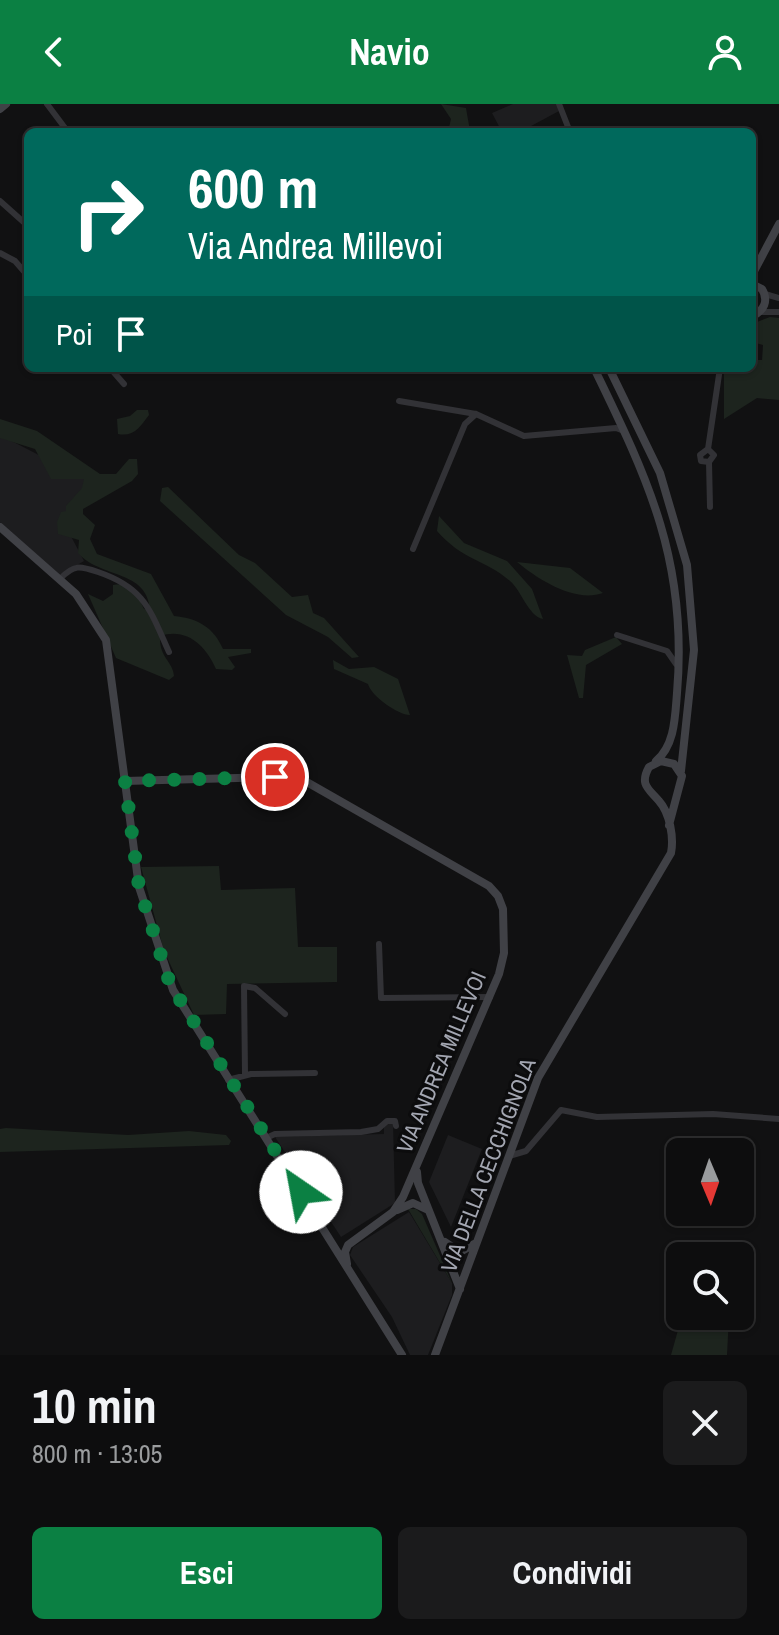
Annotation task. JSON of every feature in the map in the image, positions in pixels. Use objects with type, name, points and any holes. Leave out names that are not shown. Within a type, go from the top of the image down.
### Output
[{"type":"street","points":[[0,109],[6,104]]},
{"type":"street","points":[[47,104],[65,128]]},
{"type":"street","points":[[559,104],[568,128]]},
{"type":"street","points":[[0,201],[24,222]]},
{"type":"street","points":[[756,268],[779,224]]},
{"type":"street","points":[[0,253],[15,261],[24,271]]},
{"type":"street","points":[[758,288],[779,298]]},
{"type":"street","points":[[756,314],[765,303],[758,288]]},
{"type":"street","points":[[756,314],[779,309]]},
{"type":"street","points":[[114,372],[124,384]]},
{"type":"street","points":[[596,372],[656,502],[668,544],[677,595],[679,668],[671,737],[663,755],[644,779],[669,825]]},
{"type":"street","points":[[611,372],[660,473],[687,565],[694,650],[682,776],[676,794],[664,799],[655,797]]},
{"type":"street","points":[[710,507],[712,473],[709,462],[714,455],[708,449],[719,372]]},
{"type":"street","points":[[399,401],[476,414],[524,436],[621,428],[625,433]]},
{"type":"street","points":[[413,549],[465,424],[476,414]]},
{"type":"street","points":[[605,429],[615,425],[617,416]]},
{"type":"street","points":[[0,527],[60,579],[92,614],[108,643],[139,887],[157,946],[182,1007],[402,1355]]},
{"type":"street","points":[[60,579],[72,568],[82,566],[129,585],[152,612],[169,652]]},
{"type":"street","points":[[617,635],[667,651],[679,668]]},
{"type":"street","points":[[667,651],[675,648],[679,639]]},
{"type":"street","points":[[654,763],[668,762],[682,776]]},
{"type":"street","name":"VIA ANDREA MILLEVOI","points":[[125,781],[275,777],[305,781],[489,886],[501,901],[505,927],[504,953],[490,997],[419,1163],[393,1212],[354,1238]]},
{"type":"street","name":"VIA DELLA CECCHIGNOLA","points":[[435,1355],[551,1052],[669,858],[672,847],[669,825],[676,794]]},
{"type":"street","points":[[379,944],[381,998],[490,997]]},
{"type":"street","points":[[245,1074],[244,986],[255,988],[285,1014]]},
{"type":"street","points":[[228,1080],[245,1074],[315,1073]]},
{"type":"street","points":[[509,1156],[517,1157],[526,1151],[561,1110],[599,1117],[720,1114],[779,1119]]},
{"type":"street","points":[[266,1138],[275,1134],[361,1132],[378,1129],[384,1121],[395,1121],[396,1126]]},
{"type":"street","points":[[419,1163],[417,1180],[460,1289]]},
{"type":"street","points":[[393,1212],[411,1203],[428,1211]]},
{"type":"street","points":[[325,1231],[338,1241],[354,1238]]},
{"type":"street","points":[[441,1237],[458,1252],[469,1250],[479,1239]]},
{"type":"street","points":[[347,1265],[345,1251],[354,1238]]},
{"type":"shaded area","points":[[441,104],[466,108],[469,128],[449,128],[451,119]]},
{"type":"shaded area","points":[[513,104],[557,104],[559,111],[527,128],[500,128],[492,113]]},
{"type":"shaded area","points":[[770,317],[779,318],[779,400],[757,398],[724,419],[724,372],[756,372],[756,360],[762,360],[763,345],[756,343],[756,322]]},
{"type":"shaded area","points":[[137,410],[148,410],[149,415],[132,432],[118,434],[117,419],[130,416]]},
{"type":"shaded area","points":[[0,419],[37,431],[100,474],[116,474],[129,459],[137,459],[138,474],[132,481],[83,509],[83,514],[95,525],[90,539],[97,554],[151,574],[174,616],[204,625],[215,635],[223,649],[251,649],[251,653],[228,657],[235,667],[232,670],[216,669],[207,653],[194,640],[179,634],[160,636],[162,649],[173,671],[174,676],[169,680],[116,658],[88,594],[103,601],[113,594],[113,585],[125,585],[136,594],[144,609],[150,610],[147,597],[141,587],[132,581],[99,567],[78,553],[79,540],[58,534],[57,522],[61,512],[66,511],[66,506],[82,488],[84,479],[51,479],[35,449],[0,438]]},
{"type":"shaded area","points":[[0,435],[91,482],[64,523],[84,561],[60,575],[0,522]]},
{"type":"shaded area","points":[[168,487],[239,555],[255,563],[292,597],[308,595],[313,613],[324,618],[359,657],[352,658],[328,637],[286,615],[160,501],[162,488]]},
{"type":"shaded area","points":[[439,516],[464,543],[507,561],[532,589],[543,619],[533,613],[510,581],[447,541],[437,531]]},
{"type":"shaded area","points":[[517,562],[570,568],[603,593],[581,595],[569,592],[546,582]]},
{"type":"shaded area","points":[[616,637],[622,644],[586,665],[583,698],[579,698],[567,655],[582,656],[585,650]]},
{"type":"shaded area","points":[[333,660],[349,669],[374,667],[398,679],[410,715],[386,704],[368,684],[334,669]]},
{"type":"shaded area","points":[[219,866],[221,890],[295,888],[298,947],[337,947],[337,982],[227,984],[226,1014],[194,1015],[164,951],[141,867]]},
{"type":"shaded area","points":[[393,1122],[395,1203],[341,1237],[275,1137],[384,1134],[384,1123]]},
{"type":"shaded area","points":[[0,1129],[128,1135],[189,1131],[226,1135],[231,1141],[229,1145],[0,1152]]},
{"type":"shaded area","points":[[448,1135],[482,1149],[451,1227],[429,1182]]},
{"type":"shaded area","points":[[408,1209],[416,1209],[422,1214],[452,1283]]},
{"type":"shaded area","points":[[409,1212],[452,1283],[452,1295],[428,1355],[410,1355],[392,1317],[350,1255],[353,1247]]},
{"type":"shaded area","points":[[678,1330],[728,1330],[727,1355],[671,1355]]},
{"type":"route","points":[[275,777],[125,781],[139,887],[170,984],[186,1014],[301,1192]]}]
